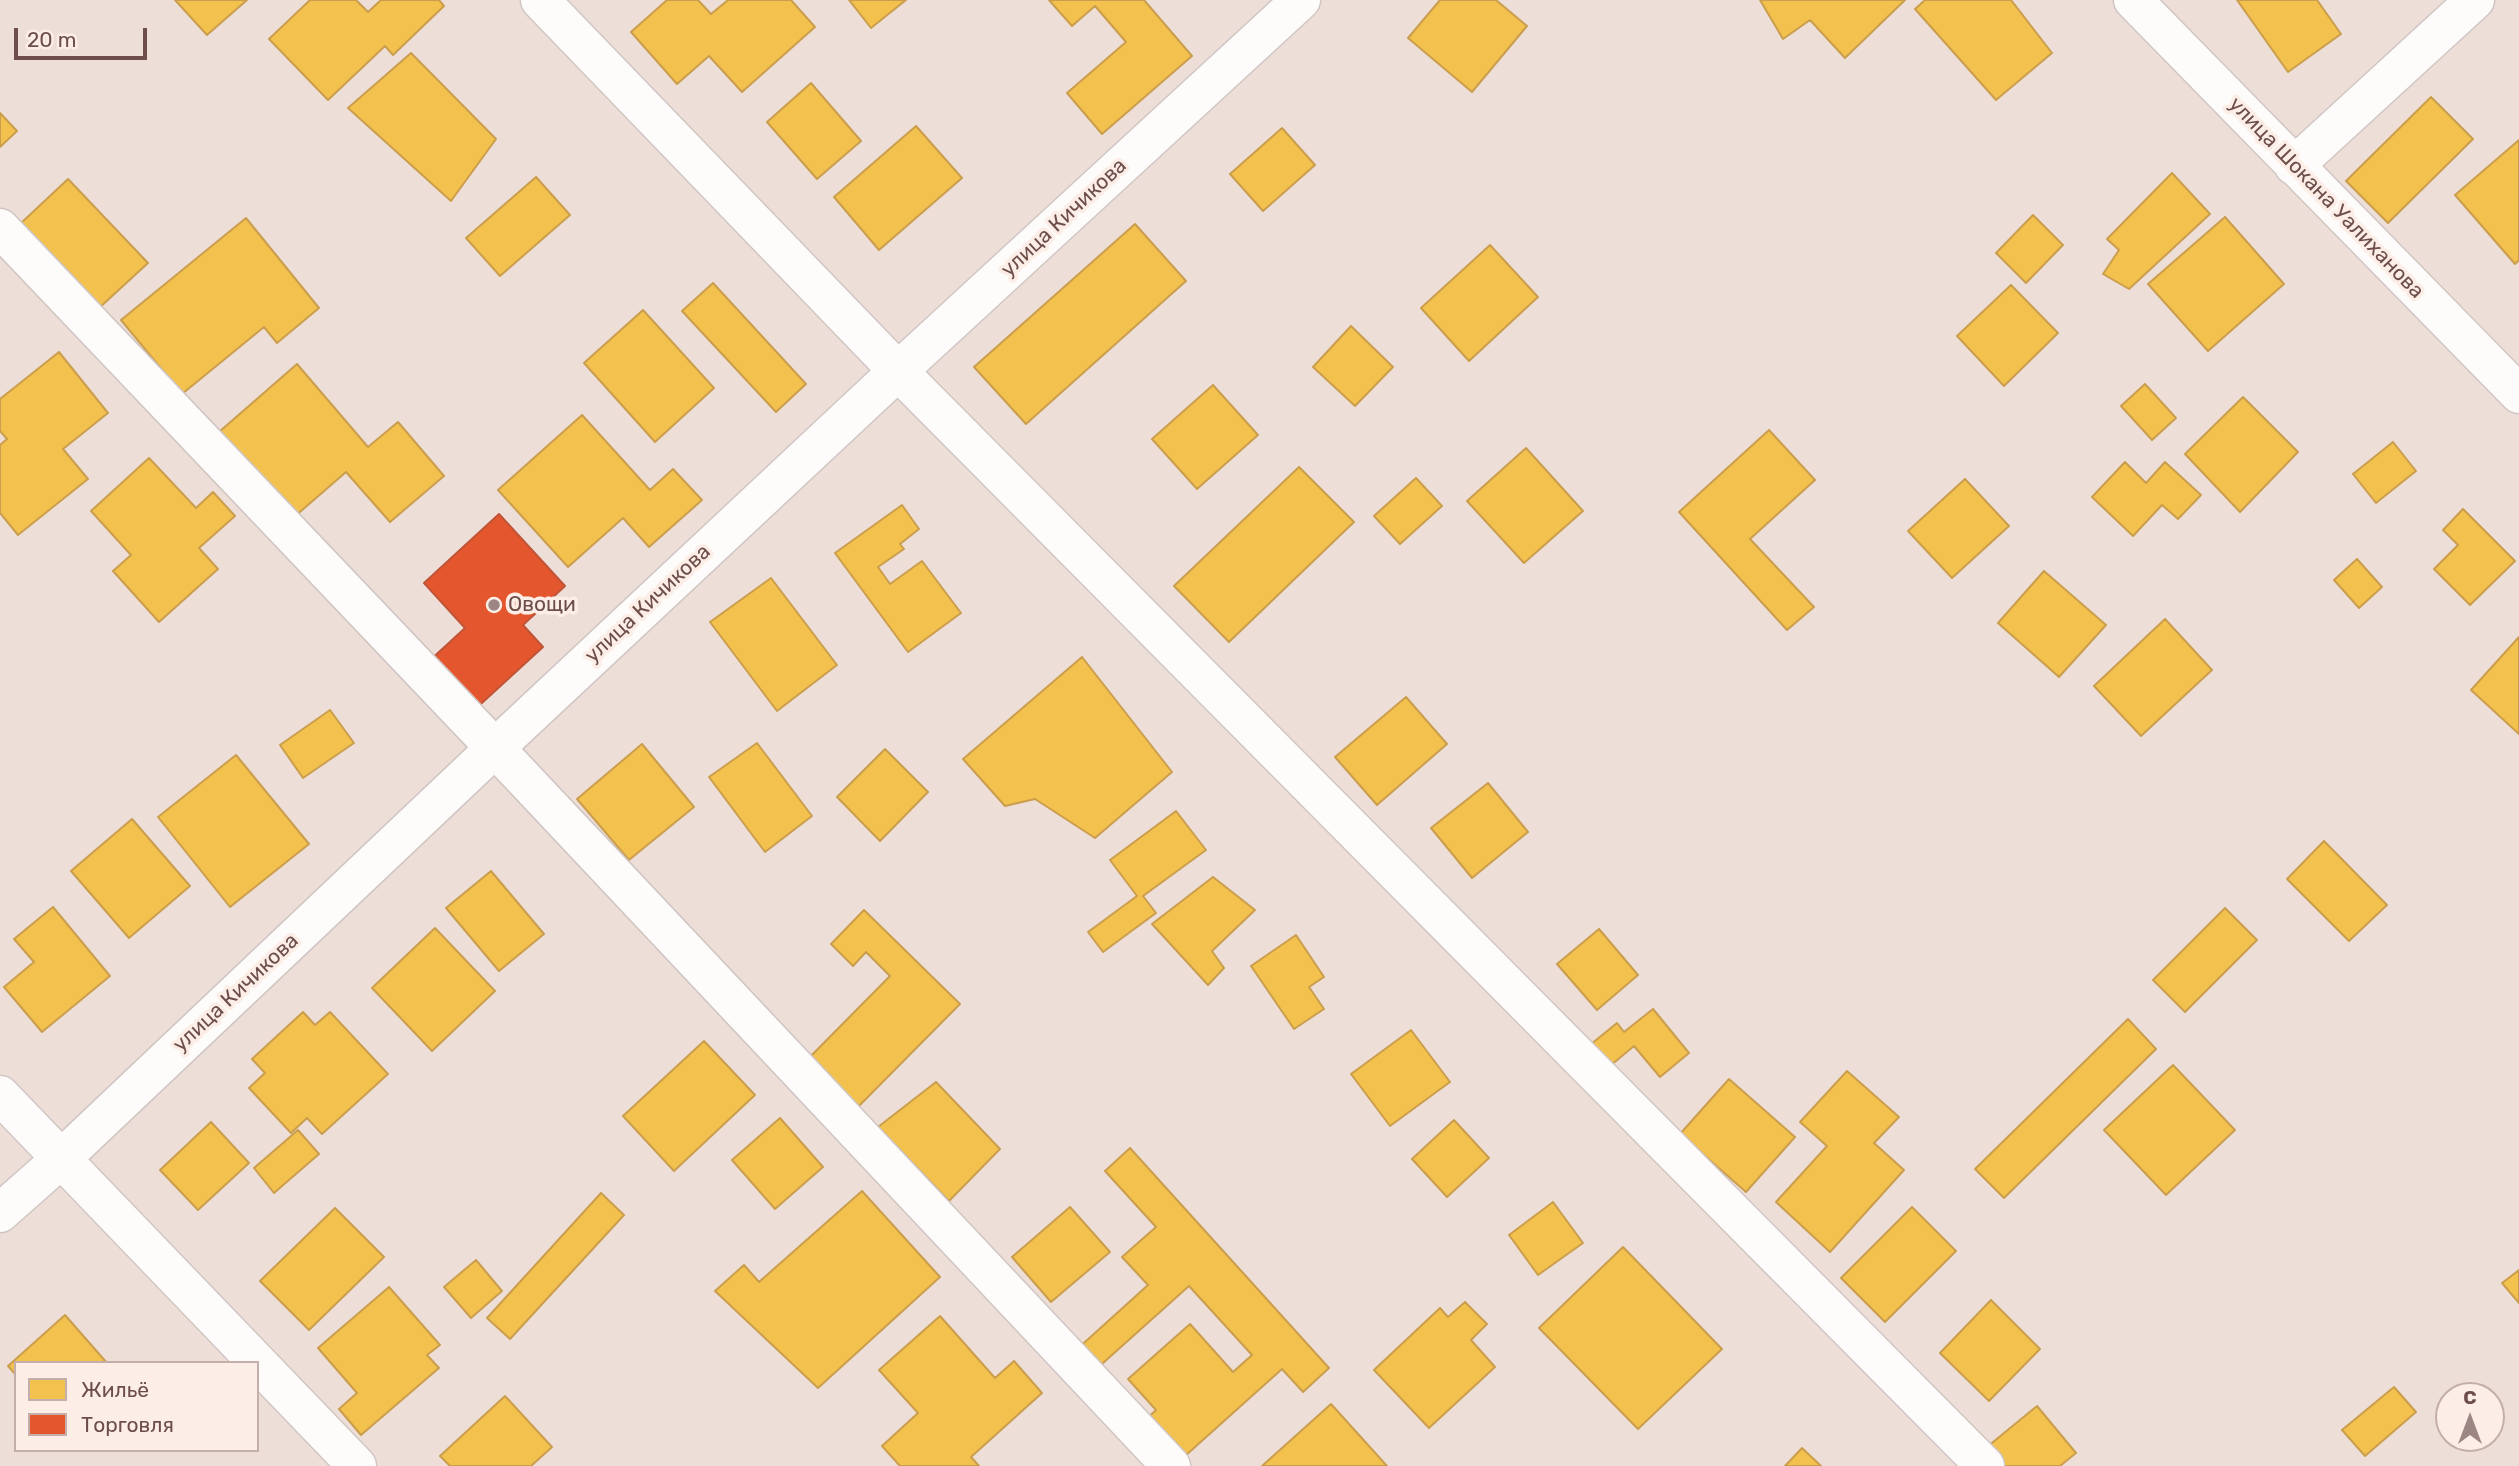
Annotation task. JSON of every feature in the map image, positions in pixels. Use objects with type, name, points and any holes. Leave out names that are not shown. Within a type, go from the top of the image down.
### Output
[{"type":"street","points":[[540,0],[898,371],[1985,1466]]},
{"type":"street","name":"улица Кичикова","points":[[0,1213],[61,1159],[898,371],[1301,0]]},
{"type":"street","name":"улица Шокана Уалиханова","points":[[2133,0],[2519,394]]},
{"type":"street","points":[[2294,166],[2475,0]]},
{"type":"street","points":[[0,229],[495,748],[1171,1466]]},
{"type":"street","points":[[0,1095],[256,1361]]},
{"type":"street","points":[[259,1364],[357,1466]]},
{"type":"shaded area","points":[[0,0],[2519,0],[2519,1466],[0,1466]]},
{"type":"building: Жильё","points":[[175,0],[247,0],[207,35]]},
{"type":"building: Жильё","points":[[310,0],[356,0],[368,12],[381,0],[439,0],[444,6],[393,55],[385,46],[328,100],[269,39]]},
{"type":"building: Жильё","points":[[667,0],[698,0],[711,14],[728,0],[791,0],[815,27],[742,92],[709,56],[677,84],[631,32]]},
{"type":"building: Жильё","points":[[849,0],[906,0],[871,28]]},
{"type":"building: Жильё","points":[[1049,0],[1144,0],[1192,56],[1102,134],[1067,93],[1126,42],[1095,6],[1072,26]]},
{"type":"building: Жильё","points":[[1440,0],[1496,0],[1527,26],[1472,92],[1408,38]]},
{"type":"building: Жильё","points":[[1760,0],[1905,0],[1845,58],[1810,20],[1783,39]]},
{"type":"building: Жильё","points":[[1925,0],[2011,0],[2052,53],[1996,100],[1915,9]]},
{"type":"building: Жильё","points":[[2237,0],[2317,0],[2341,34],[2288,72]]},
{"type":"building: Жильё","points":[[411,53],[496,139],[451,201],[348,108]]},
{"type":"building: Жильё","points":[[811,83],[861,141],[817,179],[767,122]]},
{"type":"building: Жильё","points":[[2431,97],[2473,139],[2388,223],[2346,181]]},
{"type":"building: Жильё","points":[[0,113],[17,131],[0,147]]},
{"type":"building: Жильё","points":[[916,126],[962,178],[879,250],[834,197]]},
{"type":"building: Жильё","points":[[1282,128],[1315,165],[1263,211],[1230,174]]},
{"type":"building: Жильё","points":[[2519,140],[2519,260],[2515,264],[2455,195]]},
{"type":"building: Жильё","points":[[2172,173],[2210,214],[2129,289],[2103,274],[2119,250],[2107,239]]},
{"type":"building: Жильё","points":[[536,177],[570,215],[500,276],[466,238]]},
{"type":"building: Жильё","points":[[68,179],[148,263],[98,309],[19,225]]},
{"type":"building: Жильё","points":[[2033,215],[2063,245],[2026,283],[1996,253]]},
{"type":"building: Жильё","points":[[2225,217],[2284,284],[2208,351],[2148,284]]},
{"type":"building: Жильё","points":[[246,218],[319,308],[277,343],[264,327],[182,394],[121,320]]},
{"type":"building: Жильё","points":[[1135,224],[1186,281],[1026,424],[974,367]]},
{"type":"building: Жильё","points":[[1490,245],[1538,297],[1469,361],[1421,308]]},
{"type":"building: Жильё","points":[[713,283],[806,384],[776,412],[682,311]]},
{"type":"building: Жильё","points":[[2011,285],[2058,333],[2004,386],[1957,336]]},
{"type":"building: Жильё","points":[[643,310],[714,388],[655,442],[584,363]]},
{"type":"building: Жильё","points":[[1351,326],[1393,367],[1355,406],[1313,367]]},
{"type":"building: Жильё","points":[[59,352],[108,413],[63,449],[88,479],[18,535],[0,513],[0,445],[7,439],[0,431],[0,399]]},
{"type":"building: Жильё","points":[[297,364],[368,447],[398,422],[444,476],[390,522],[346,472],[293,518],[219,432]]},
{"type":"building: Жильё","points":[[2145,384],[2176,418],[2152,440],[2121,406]]},
{"type":"building: Жильё","points":[[1213,385],[1258,435],[1197,489],[1152,439]]},
{"type":"building: Жильё","points":[[2243,397],[2298,452],[2240,512],[2185,454]]},
{"type":"building: Жильё","points":[[582,415],[650,490],[673,469],[702,500],[649,547],[623,518],[568,567],[498,490]]},
{"type":"building: Жильё","points":[[1769,430],[1815,480],[1750,539],[1814,607],[1787,630],[1679,512]]},
{"type":"building: Жильё","points":[[2393,442],[2416,471],[2376,503],[2353,474]]},
{"type":"building: Жильё","points":[[1526,448],[1583,511],[1524,563],[1467,501]]},
{"type":"building: Жильё","points":[[149,458],[196,508],[213,492],[235,516],[199,548],[218,569],[159,622],[113,571],[131,555],[91,511]]},
{"type":"building: Жильё","points":[[2125,462],[2146,483],[2165,462],[2201,495],[2178,519],[2162,505],[2133,536],[2092,497]]},
{"type":"building: Жильё","points":[[1299,467],[1354,522],[1229,642],[1174,586]]},
{"type":"building: Жильё","points":[[1416,478],[1442,506],[1400,544],[1374,516]]},
{"type":"building: Жильё","points":[[1965,479],[2009,526],[1952,578],[1908,531]]},
{"type":"building: Жильё","points":[[902,505],[919,529],[900,544],[904,549],[878,567],[890,584],[922,561],[961,613],[908,652],[835,553]]},
{"type":"building: Жильё","points":[[2463,509],[2515,561],[2470,605],[2434,569],[2458,545],[2443,530]]},
{"type":"building: Жильё","points":[[2357,559],[2382,587],[2359,608],[2334,580]]},
{"type":"building: Жильё","points":[[2044,571],[2106,625],[2059,677],[1998,623]]},
{"type":"building: Жильё","points":[[771,578],[837,665],[777,711],[710,622]]},
{"type":"building: Жильё","points":[[2165,619],[2212,670],[2141,736],[2094,686]]},
{"type":"building: Жильё","points":[[2519,637],[2519,734],[2471,690]]},
{"type":"building: Жильё","points":[[1082,657],[1172,772],[1095,838],[1035,799],[1005,806],[963,759]]},
{"type":"building: Жильё","points":[[1406,697],[1447,744],[1377,805],[1335,757]]},
{"type":"building: Жильё","points":[[330,710],[354,743],[303,778],[280,745]]},
{"type":"building: Жильё","points":[[757,743],[812,816],[765,852],[709,777]]},
{"type":"building: Жильё","points":[[642,744],[694,807],[629,860],[577,799]]},
{"type":"building: Жильё","points":[[885,749],[928,792],[880,841],[837,797]]},
{"type":"building: Жильё","points":[[236,755],[309,844],[230,907],[158,817]]},
{"type":"building: Жильё","points":[[1488,783],[1528,832],[1472,878],[1431,828]]},
{"type":"building: Жильё","points":[[1176,811],[1206,850],[1143,896],[1156,913],[1103,952],[1088,932],[1137,896],[1110,860]]},
{"type":"building: Жильё","points":[[132,819],[190,886],[129,938],[71,871]]},
{"type":"building: Жильё","points":[[2324,841],[2387,905],[2349,941],[2287,879]]},
{"type":"building: Жильё","points":[[491,871],[544,934],[499,971],[446,908]]},
{"type":"building: Жильё","points":[[1213,877],[1255,910],[1212,951],[1224,968],[1208,985],[1152,924]]},
{"type":"building: Жильё","points":[[53,907],[110,976],[42,1032],[4,987],[34,962],[14,939]]},
{"type":"building: Жильё","points":[[2225,908],[2257,940],[2185,1012],[2153,980]]},
{"type":"building: Жильё","points":[[864,910],[960,1004],[849,1116],[800,1067],[890,976],[866,952],[853,966],[831,944]]},
{"type":"building: Жильё","points":[[435,928],[495,991],[432,1051],[372,988]]},
{"type":"building: Жильё","points":[[1599,929],[1638,975],[1597,1010],[1557,964]]},
{"type":"building: Жильё","points":[[1296,935],[1324,977],[1309,987],[1324,1009],[1294,1029],[1251,966]]},
{"type":"building: Жильё","points":[[1653,1009],[1689,1053],[1660,1077],[1634,1046],[1604,1071],[1585,1049],[1617,1023],[1624,1032]]},
{"type":"building: Жильё","points":[[303,1012],[315,1025],[330,1012],[388,1074],[322,1134],[307,1118],[291,1133],[249,1088],[265,1073],[252,1059]]},
{"type":"building: Жильё","points":[[2128,1019],[2156,1049],[2004,1198],[1975,1169]]},
{"type":"building: Жильё","points":[[1411,1030],[1450,1082],[1390,1126],[1351,1074]]},
{"type":"building: Жильё","points":[[704,1041],[755,1095],[674,1171],[623,1116]]},
{"type":"building: Жильё","points":[[2173,1065],[2235,1130],[2166,1195],[2104,1130]]},
{"type":"building: Жильё","points":[[1847,1071],[1899,1117],[1874,1143],[1904,1170],[1830,1252],[1776,1202],[1827,1146],[1800,1122]]},
{"type":"building: Жильё","points":[[1729,1079],[1795,1137],[1746,1192],[1680,1134]]},
{"type":"building: Жильё","points":[[936,1082],[1000,1149],[949,1201],[878,1127]]},
{"type":"building: Жильё","points":[[780,1118],[823,1167],[775,1209],[732,1160]]},
{"type":"building: Жильё","points":[[1454,1120],[1489,1158],[1447,1197],[1412,1159]]},
{"type":"building: Жильё","points":[[211,1122],[249,1163],[198,1210],[160,1170]]},
{"type":"building: Жильё","points":[[298,1130],[319,1154],[274,1193],[254,1168]]},
{"type":"building: Жильё","points":[[1130,1148],[1329,1368],[1303,1392],[1282,1369],[1175,1465],[1139,1426],[1156,1410],[1128,1379],[1190,1324],[1233,1372],[1252,1355],[1189,1286],[1093,1372],[1075,1351],[1148,1285],[1122,1257],[1156,1227],[1105,1171]]},
{"type":"building: Жильё","points":[[862,1191],[940,1277],[818,1388],[715,1291],[744,1265],[759,1282]]},
{"type":"building: Жильё","points":[[601,1193],[624,1215],[510,1339],[487,1318]]},
{"type":"building: Жильё","points":[[1553,1202],[1583,1243],[1538,1275],[1509,1235]]},
{"type":"building: Жильё","points":[[1070,1207],[1110,1252],[1051,1302],[1012,1257]]},
{"type":"building: Жильё","points":[[1912,1207],[1956,1251],[1885,1322],[1841,1278]]},
{"type":"building: Жильё","points":[[335,1208],[384,1257],[309,1330],[260,1281]]},
{"type":"building: Жильё","points":[[1623,1247],[1722,1349],[1638,1429],[1539,1328]]},
{"type":"building: Жильё","points":[[476,1260],[502,1291],[471,1318],[444,1287]]},
{"type":"building: Жильё","points":[[2519,1270],[2519,1303],[2502,1283]]},
{"type":"building: Жильё","points":[[389,1287],[440,1345],[427,1355],[439,1368],[361,1435],[339,1409],[357,1393],[318,1348]]},
{"type":"building: Жильё","points":[[1991,1300],[2040,1349],[1989,1401],[1940,1353]]},
{"type":"building: Жильё","points":[[1465,1302],[1487,1324],[1471,1340],[1495,1367],[1429,1428],[1374,1370],[1440,1308],[1448,1317]]},
{"type":"building: Жильё","points":[[65,1315],[105,1361],[14,1361],[14,1373],[8,1366]]},
{"type":"building: Жильё","points":[[940,1316],[995,1378],[1014,1361],[1042,1393],[971,1457],[979,1466],[900,1466],[882,1446],[918,1413],[879,1370]]},
{"type":"building: Жильё","points":[[2394,1387],[2416,1412],[2365,1456],[2342,1430]]},
{"type":"building: Жильё","points":[[505,1396],[552,1447],[531,1466],[450,1466],[440,1456]]},
{"type":"building: Жильё","points":[[1331,1404],[1387,1466],[1262,1466]]},
{"type":"building: Жильё","points":[[2037,1406],[2076,1453],[2060,1466],[2003,1466],[1987,1447]]},
{"type":"building: Жильё","points":[[1802,1448],[1821,1466],[1785,1466]]},
{"type":"building: Торговля","name":"Овощи","points":[[499,514],[565,586],[523,625],[543,647],[471,713],[426,664],[465,628],[424,583]]},
{"type":"place","name":"Овощи","points":[[494,605]]}]
